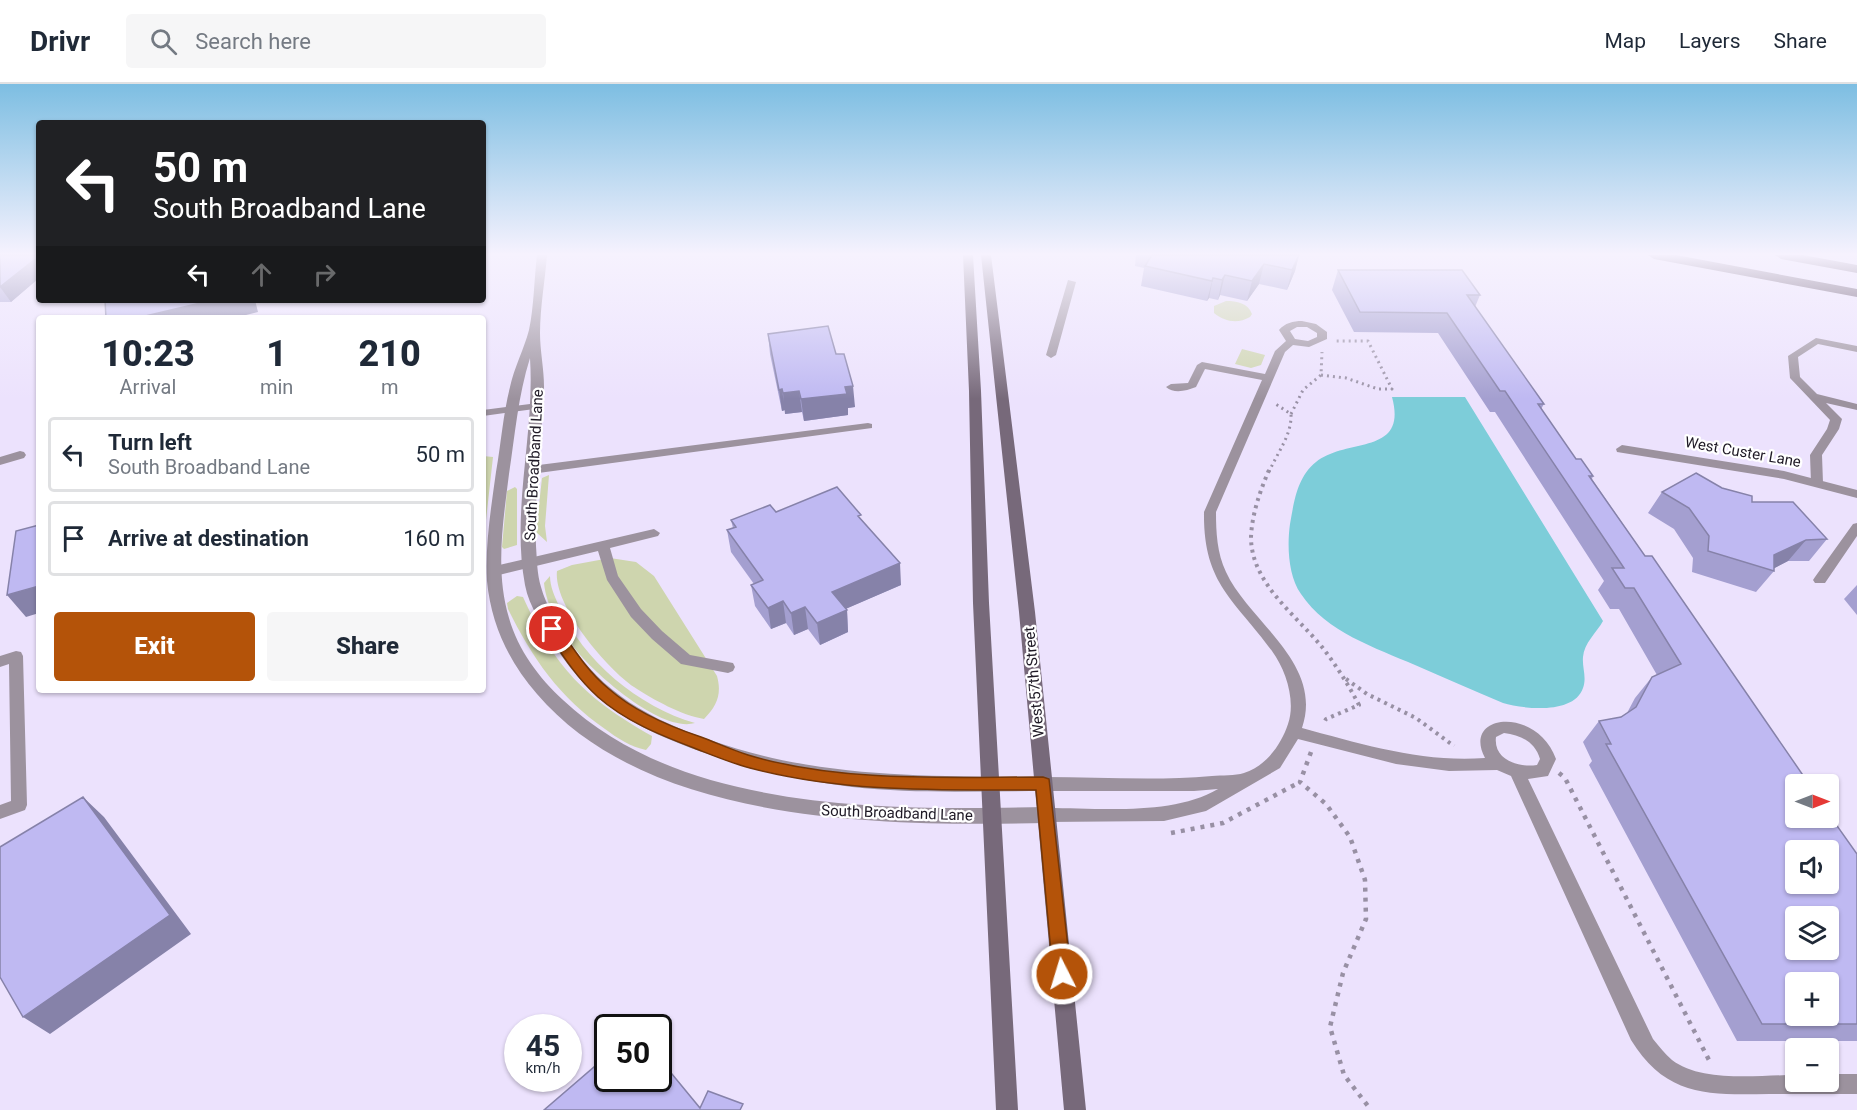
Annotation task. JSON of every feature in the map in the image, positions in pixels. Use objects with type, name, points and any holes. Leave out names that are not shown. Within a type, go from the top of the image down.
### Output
[{"type":"main road","points":[[970,303],[981,603],[1007,1110]]},
{"type":"main road","name":"West 57th Street","points":[[991,303],[1027,612],[1075,1110]]},
{"type":"street","name":"South Broadband Lane","points":[[537,303],[534,332],[538,367],[537,406],[528,517],[533,587],[545,616],[577,667],[604,694],[637,717],[681,736],[749,761],[799,772],[894,782],[1043,784]]},
{"type":"street","name":"South Broadband Lane","points":[[534,332],[516,386],[512,409],[494,528],[495,571],[501,617],[512,644],[532,678],[584,730],[643,763],[737,796],[803,808],[852,813],[1047,815]]},
{"type":"street","name":"West Custer Lane","points":[[1622,449],[1738,467],[1817,483],[1857,494]]},
{"type":"lane","points":[[1051,355],[1065,303]]},
{"type":"lane","points":[[1047,815],[1164,814],[1206,804],[1274,763],[1290,741],[1299,715],[1297,689],[1290,669],[1279,650],[1240,604],[1219,572],[1210,536],[1210,512],[1280,351],[1292,342]]},
{"type":"lane","points":[[1817,483],[1816,455],[1833,429],[1836,419],[1795,378],[1793,356],[1816,342],[1857,349]]},
{"type":"lane","points":[[1171,387],[1183,388],[1192,385],[1202,364],[1268,378]]},
{"type":"lane","points":[[1812,396],[1857,407]]},
{"type":"lane","points":[[486,413],[537,406]]},
{"type":"lane","points":[[531,470],[868,426]]},
{"type":"lane","points":[[0,460],[20,455]]},
{"type":"lane","points":[[1820,580],[1857,527]]},
{"type":"lane","points":[[495,571],[654,533]]},
{"type":"lane","points":[[603,546],[612,577],[636,613],[657,635],[686,660],[728,667]]},
{"type":"lane","points":[[0,662],[16,656],[19,805],[0,812]]},
{"type":"lane","points":[[1503,727],[1523,730],[1541,743],[1548,759],[1542,771],[1535,774],[1517,772],[1499,763],[1488,749],[1486,741],[1489,734],[1503,727]]},
{"type":"lane","points":[[1294,732],[1404,758],[1473,767],[1499,763]]},
{"type":"lane","points":[[1517,772],[1638,1033],[1646,1046],[1666,1067],[1693,1081],[1721,1085],[1857,1084]]},
{"type":"lane","points":[[1043,784],[1194,784],[1245,780]]},
{"type":"path","points":[[1330,341],[1368,342],[1392,389],[1378,389],[1346,378],[1321,375],[1308,384],[1291,414],[1292,423],[1270,468],[1253,521],[1250,543],[1260,573],[1280,603],[1324,650],[1346,679],[1359,705],[1326,719],[1300,782],[1326,804],[1350,837],[1365,880],[1366,919],[1343,973],[1330,1027],[1344,1075],[1371,1110]]},
{"type":"path","points":[[1321,375],[1320,356],[1327,347]]},
{"type":"path","points":[[1259,399],[1279,405],[1291,414]]},
{"type":"shaded area","points":[[1221,303],[1242,303],[1248,307],[1252,314],[1241,321],[1232,321],[1214,313],[1214,306]]},
{"type":"shaded area","points":[[1242,349],[1265,355],[1261,365],[1251,368],[1235,364]]},
{"type":"shaded area","points":[[1392,397],[1465,397],[1603,621],[1588,642],[1584,652],[1583,688],[1578,697],[1570,703],[1535,708],[1503,703],[1384,652],[1338,629],[1311,607],[1301,594],[1293,578],[1289,541],[1293,507],[1300,482],[1316,462],[1329,454],[1383,437],[1391,429],[1395,416]]},
{"type":"shaded area","points":[[486,456],[493,457],[486,520]]},
{"type":"shaded area","points":[[549,475],[545,526],[547,542],[536,532],[542,478]]},
{"type":"shaded area","points":[[515,487],[517,489],[517,545],[504,549],[502,547],[507,491]]},
{"type":"shaded area","points":[[610,558],[636,562],[654,576],[717,676],[719,694],[704,719],[686,714],[650,697],[622,678],[596,651],[572,618],[563,601],[557,571],[572,565]]},
{"type":"shaded area","points":[[550,576],[554,595],[569,626],[598,663],[615,679],[654,706],[695,723],[681,724],[648,711],[614,687],[586,661],[565,635],[551,610],[544,583]]},
{"type":"shaded area","points":[[517,596],[523,597],[547,643],[574,679],[608,708],[652,736],[651,744],[646,750],[619,739],[589,717],[549,676],[527,644],[508,609],[507,603]]},
{"type":"building","points":[[105,303],[200,303],[150,315],[106,315]]},
{"type":"building","points":[[1355,303],[1473,303],[1544,404],[1538,404],[1576,459],[1581,459],[1593,476],[1589,476],[1645,556],[1652,556],[1802,774],[1785,774],[1785,828],[1839,828],[1857,854],[1857,1024],[1839,1024],[1839,972],[1785,972],[1785,1024],[1762,1024],[1606,744],[1611,744],[1599,721],[1621,717],[1636,707],[1652,677],[1681,664],[1634,588],[1625,588],[1612,568],[1624,568],[1505,391],[1500,391],[1447,313],[1360,312]]},
{"type":"building","points":[[828,326],[836,354],[844,354],[853,386],[845,387],[847,394],[801,399],[799,391],[783,393],[782,389],[779,390],[768,334]]},
{"type":"building","points":[[1696,473],[1722,488],[1752,496],[1752,502],[1793,502],[1827,539],[1806,540],[1774,555],[1774,571],[1708,551],[1709,536],[1689,508],[1662,492]]},
{"type":"building","points":[[837,487],[861,515],[858,516],[900,563],[832,592],[847,610],[817,623],[805,607],[791,613],[783,601],[768,608],[751,585],[763,580],[727,530],[736,527],[731,520],[770,505],[776,512]]},
{"type":"building","points":[[36,526],[36,587],[7,595],[16,531]]},
{"type":"building","points":[[83,797],[170,915],[23,1017],[0,977],[0,847]]},
{"type":"building","points":[[594,1067],[594,1092],[672,1092],[672,1074],[700,1108],[708,1091],[743,1104],[740,1110],[544,1110],[565,1092],[582,1092],[582,1077]]},
{"type":"route","points":[[552,629],[577,667],[604,694],[637,717],[749,761],[799,772],[854,780],[1043,784],[1062,974]]}]
